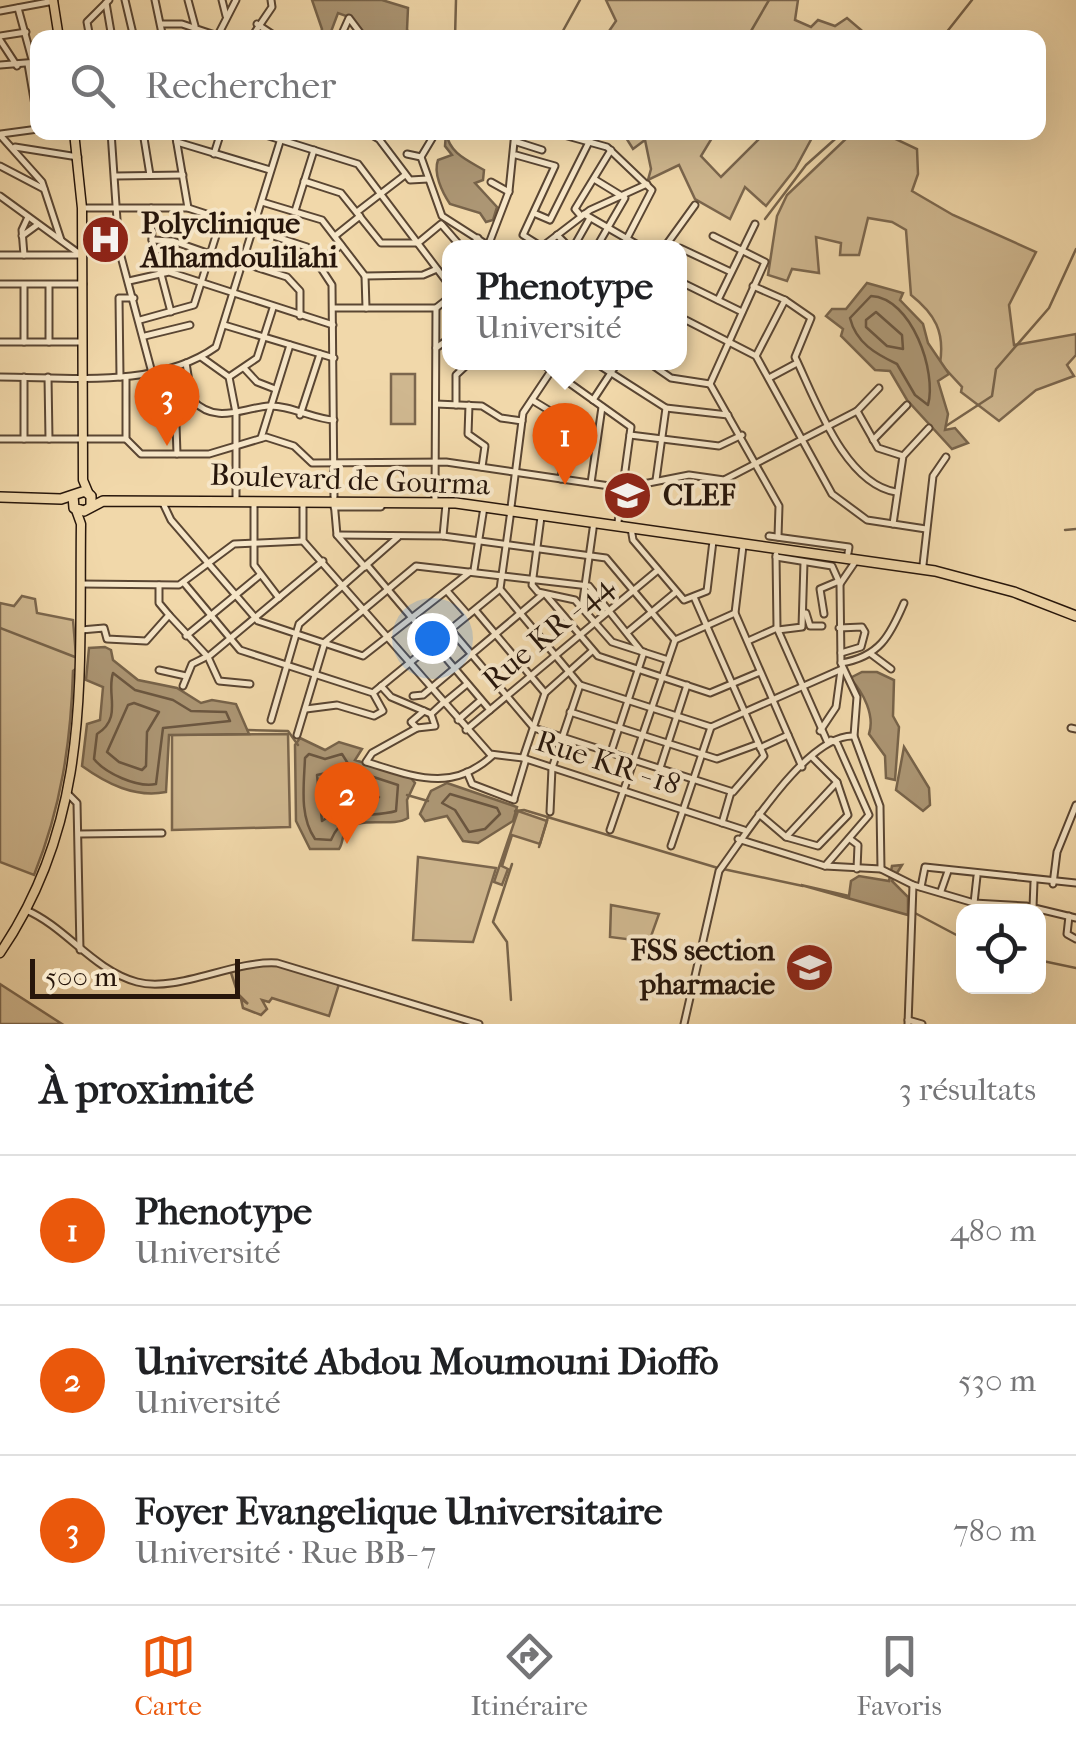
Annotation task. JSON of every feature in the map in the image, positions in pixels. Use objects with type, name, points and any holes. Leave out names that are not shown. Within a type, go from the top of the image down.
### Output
[{"type":"highway","name":"Boulevard de Gourma","points":[[82,501],[236,498],[433,502],[511,508],[935,569],[1014,590],[1076,614]]},
{"type":"highway","points":[[0,500],[82,501]]},
{"type":"highway","name":"Boulevard de Gourma","points":[[82,501],[447,502],[923,564],[935,569]]},
{"type":"main road","points":[[54,1],[59,30]]},
{"type":"main road","points":[[0,953],[26,910],[71,801],[79,741],[83,284],[82,208],[75,140]]},
{"type":"street","points":[[125,0],[131,30]]},
{"type":"street","points":[[156,0],[162,30]]},
{"type":"street","points":[[188,0],[195,28]]},
{"type":"street","points":[[222,0],[226,16]]},
{"type":"street","points":[[221,30],[236,0]]},
{"type":"street","points":[[254,30],[271,9],[271,0]]},
{"type":"street","points":[[0,11],[54,1]]},
{"type":"street","points":[[89,30],[88,22],[107,2]]},
{"type":"street","points":[[107,2],[111,30]]},
{"type":"street","points":[[18,5],[30,50]]},
{"type":"street","points":[[344,30],[349,18],[358,30]]},
{"type":"street","points":[[162,24],[200,30]]},
{"type":"street","points":[[257,24],[266,30]]},
{"type":"street","points":[[16,66],[0,38],[26,32]]},
{"type":"street","points":[[0,65],[30,64]]},
{"type":"street","points":[[0,135],[30,128]]},
{"type":"street","points":[[0,135],[44,189],[61,240]]},
{"type":"street","points":[[111,140],[119,249],[163,414],[177,428],[177,454]]},
{"type":"street","points":[[144,140],[150,175]]},
{"type":"street","points":[[214,154],[218,140]]},
{"type":"street","points":[[0,377],[124,377],[201,357],[218,344],[281,140]]},
{"type":"street","points":[[291,140],[355,162],[442,276]]},
{"type":"street","points":[[379,140],[412,181],[428,179]]},
{"type":"street","points":[[432,140],[422,157],[443,221],[456,240]]},
{"type":"street","points":[[536,214],[550,220],[590,140],[612,150],[652,192],[626,238]]},
{"type":"street","points":[[188,208],[178,142],[271,171]]},
{"type":"street","points":[[492,240],[509,192],[517,142],[542,150]]},
{"type":"street","points":[[12,147],[78,157]]},
{"type":"street","points":[[295,211],[314,150]]},
{"type":"street","points":[[612,150],[575,210],[629,240]]},
{"type":"street","points":[[407,154],[422,157]]},
{"type":"street","points":[[516,155],[555,166],[536,214],[522,236],[529,240]]},
{"type":"street","points":[[1,168],[44,189]]},
{"type":"street","points":[[116,176],[183,175]]},
{"type":"street","points":[[335,236],[405,175]]},
{"type":"street","points":[[594,179],[625,199],[600,240]]},
{"type":"street","points":[[304,181],[338,191],[381,243],[418,243],[443,221]]},
{"type":"street","points":[[491,182],[509,192]]},
{"type":"street","points":[[552,240],[585,216],[647,184]]},
{"type":"street","points":[[0,196],[82,255]]},
{"type":"street","points":[[262,202],[322,220],[365,276],[366,308]]},
{"type":"street","points":[[670,240],[694,205]]},
{"type":"street","points":[[82,208],[188,208],[306,248],[331,282],[337,534],[490,710]]},
{"type":"street","points":[[151,208],[152,240],[171,312]]},
{"type":"street","points":[[574,240],[585,216]]},
{"type":"street","points":[[24,255],[22,236],[28,217]]},
{"type":"street","points":[[140,320],[194,305],[221,220]]},
{"type":"street","points":[[443,221],[481,240]]},
{"type":"street","points":[[718,300],[754,224]]},
{"type":"street","points":[[22,236],[37,225]]},
{"type":"street","points":[[557,236],[562,240]]},
{"type":"street","points":[[710,384],[765,262],[713,236]]},
{"type":"street","points":[[152,240],[173,241],[210,254]]},
{"type":"street","points":[[318,263],[342,245]]},
{"type":"street","points":[[687,252],[731,272]]},
{"type":"street","points":[[0,255],[82,255]]},
{"type":"street","points":[[244,263],[288,278],[300,292],[300,316]]},
{"type":"street","points":[[365,276],[422,275],[437,269]]},
{"type":"street","points":[[129,280],[160,272],[333,326]]},
{"type":"street","points":[[0,284],[83,284]]},
{"type":"street","points":[[24,284],[24,342]]},
{"type":"street","points":[[49,284],[49,342]]},
{"type":"street","points":[[687,285],[742,312]]},
{"type":"street","points":[[753,286],[785,300],[811,318],[794,352],[798,363],[855,472],[880,489],[896,492]]},
{"type":"street","points":[[126,440],[119,298],[134,298]]},
{"type":"street","points":[[756,356],[785,300]]},
{"type":"street","points":[[333,308],[436,308],[442,303]]},
{"type":"street","points":[[229,376],[257,358],[273,308]]},
{"type":"street","points":[[406,500],[409,506],[433,502],[437,462],[436,308]]},
{"type":"street","points":[[687,320],[756,356],[829,492],[867,520],[926,529]]},
{"type":"street","points":[[145,336],[190,325]]},
{"type":"street","points":[[224,325],[334,358]]},
{"type":"street","points":[[0,342],[83,342]]},
{"type":"street","points":[[436,348],[442,344]]},
{"type":"street","points":[[261,438],[290,345]]},
{"type":"street","points":[[300,415],[320,354]]},
{"type":"street","points":[[201,357],[229,376],[236,413],[236,498]]},
{"type":"street","points":[[186,361],[194,402],[207,412],[236,413],[270,406],[334,420]]},
{"type":"street","points":[[769,378],[798,363]]},
{"type":"street","points":[[244,368],[256,382],[275,388]]},
{"type":"street","points":[[456,405],[456,375],[461,370]]},
{"type":"street","points":[[605,370],[666,408],[730,416]]},
{"type":"street","points":[[593,400],[613,370]]},
{"type":"street","points":[[660,370],[671,378],[710,384],[779,506],[777,629],[820,731],[837,743],[869,815],[825,866]]},
{"type":"street","points":[[373,692],[500,590],[522,420],[551,371],[631,427],[618,522]]},
{"type":"street","points":[[24,377],[24,439]]},
{"type":"street","points":[[48,377],[49,439]]},
{"type":"street","points":[[0,439],[126,440],[141,454],[209,454],[261,438],[294,446],[310,463],[437,462],[623,488],[688,475],[724,480],[857,411],[878,388]]},
{"type":"street","points":[[532,400],[568,421],[561,479]]},
{"type":"street","points":[[436,404],[469,405],[522,420]]},
{"type":"street","points":[[873,440],[907,404]]},
{"type":"street","points":[[469,405],[468,434],[486,446],[482,467]]},
{"type":"street","points":[[590,483],[602,406]]},
{"type":"street","points":[[656,481],[666,408]]},
{"type":"street","points":[[857,411],[884,453],[903,456]]},
{"type":"street","points":[[892,524],[903,456],[929,428]]},
{"type":"street","points":[[568,434],[597,437]]},
{"type":"street","points":[[630,436],[719,446],[742,436]]},
{"type":"street","points":[[923,564],[933,476],[946,457]]},
{"type":"street","points":[[81,584],[184,582],[234,544],[303,542],[304,500]]},
{"type":"street","points":[[162,501],[164,511],[254,618],[363,656],[473,570],[484,506]]},
{"type":"street","points":[[254,501],[254,564],[279,598]]},
{"type":"street","points":[[443,536],[447,502]]},
{"type":"street","points":[[542,514],[532,586],[594,650],[638,670],[711,693],[760,672]]},
{"type":"street","points":[[582,607],[588,586],[594,522]]},
{"type":"street","points":[[631,528],[633,540],[684,600],[707,591],[714,539]]},
{"type":"street","points":[[337,534],[443,536],[608,559],[674,640]]},
{"type":"street","points":[[270,720],[300,622],[400,535]]},
{"type":"street","points":[[769,536],[777,547],[804,562],[833,567],[839,582],[841,668],[836,707],[820,731]]},
{"type":"street","name":"Rue KR - 18","points":[[303,542],[492,755],[524,758],[744,830]]},
{"type":"street","points":[[743,543],[734,614],[802,767]]},
{"type":"street","points":[[824,614],[820,589],[839,582],[854,556]]},
{"type":"street","points":[[183,686],[192,664],[230,639],[323,561]]},
{"type":"street","points":[[804,562],[806,613],[810,626],[822,626]]},
{"type":"street","points":[[296,735],[325,642],[416,566],[588,586],[642,651],[611,752]]},
{"type":"street","name":"Rue KR - 44","points":[[466,730],[658,570]]},
{"type":"street","points":[[186,636],[260,575]]},
{"type":"street","points":[[184,582],[240,650],[373,692],[383,710],[376,716],[356,714],[337,705],[306,710]]},
{"type":"street","points":[[159,585],[159,603],[219,681],[250,684]]},
{"type":"street","points":[[500,590],[580,685],[710,727],[803,689],[871,654],[884,643],[904,603]]},
{"type":"street","points":[[447,591],[468,615]]},
{"type":"street","points":[[629,631],[676,592]]},
{"type":"street","points":[[414,696],[431,688],[544,595],[575,600],[612,642],[668,660]]},
{"type":"street","points":[[694,596],[763,760],[731,791],[722,823]]},
{"type":"street","points":[[475,610],[544,693]]},
{"type":"street","points":[[747,641],[777,629],[801,628],[806,613]]},
{"type":"street","points":[[610,830],[626,792],[674,640],[734,614]]},
{"type":"street","points":[[81,630],[104,628],[106,639],[143,642],[170,616]]},
{"type":"street","points":[[839,628],[862,628],[865,632],[861,648],[841,653]]},
{"type":"street","points":[[450,630],[534,728],[731,791]]},
{"type":"street","points":[[466,772],[472,784],[514,801],[544,693],[594,650]]},
{"type":"street","points":[[871,654],[891,669]]},
{"type":"street","points":[[841,668],[857,697],[854,736],[878,801],[882,869]]},
{"type":"street","points":[[160,670],[187,676]]},
{"type":"street","points":[[417,728],[411,722],[467,684]]},
{"type":"street","points":[[550,812],[552,768],[580,685]]},
{"type":"street","points":[[660,768],[687,685]]},
{"type":"street","points":[[381,686],[391,697],[427,712],[435,726],[417,728],[371,754],[366,762],[434,783],[466,772],[492,755]]},
{"type":"street","points":[[458,720],[480,700]]},
{"type":"street","points":[[570,712],[721,759],[788,736]]},
{"type":"street","points":[[670,846],[710,727]]},
{"type":"street","points":[[684,1024],[719,871],[744,830],[812,757],[829,741],[854,736]]},
{"type":"street","points":[[759,814],[786,837],[818,846],[848,814],[837,782],[812,757]]},
{"type":"street","points":[[786,837],[837,782]]},
{"type":"street","points":[[71,801],[80,834],[80,950]]},
{"type":"street","points":[[1052,884],[1057,852],[1076,804]]},
{"type":"street","points":[[80,834],[162,832]]},
{"type":"street","points":[[738,839],[825,866],[882,869],[917,886],[989,904]]},
{"type":"street","points":[[850,839],[858,844],[857,868]]},
{"type":"street","points":[[922,1024],[908,1022],[913,914],[917,886],[925,867],[1076,884]]},
{"type":"street","points":[[940,893],[948,871]]},
{"type":"street","points":[[974,903],[977,875]]},
{"type":"street","points":[[1033,904],[1034,882]]},
{"type":"street","points":[[26,910],[80,950],[129,979],[148,984],[256,962],[280,963],[479,1024]]},
{"type":"street","points":[[1046,910],[1073,917],[1067,934],[1076,939]]},
{"type":"shaded area","points":[[606,0],[798,0],[795,20],[811,27],[818,20],[835,26],[847,18],[861,30],[610,30],[616,21]]},
{"type":"shaded area","points":[[627,140],[645,140],[633,149]]},
{"type":"shaded area","points":[[645,140],[711,140],[701,156],[721,177],[758,140],[811,140],[795,169],[766,206],[745,187],[730,219],[695,199],[679,165],[648,180],[651,169]]},
{"type":"shaded area","points":[[845,140],[898,140],[917,149],[918,174],[912,191],[953,215],[1036,252],[1009,305],[1014,345],[1076,334],[1076,355],[1067,365],[1074,376],[1036,390],[999,421],[961,392],[962,387],[940,363],[941,342],[936,324],[911,295],[906,230],[892,222],[868,218],[859,255],[840,255],[841,243],[816,237],[819,273],[792,269],[787,281],[768,275],[777,216],[787,195]]},
{"type":"shaded area","points":[[391,374],[415,374],[415,424],[391,424]]},
{"type":"shaded area","points":[[22,596],[35,599],[37,613],[73,620],[77,668],[73,671],[67,749],[58,800],[34,875],[0,862],[0,603],[14,606]]},
{"type":"shaded area","points":[[288,734],[290,827],[172,830],[172,735]]},
{"type":"shaded area","points":[[518,811],[547,821],[540,844],[512,835],[502,866],[508,869],[502,885],[494,882]]},
{"type":"shaded area","points":[[418,857],[496,868],[473,942],[413,940]]},
{"type":"shaded area","points":[[611,905],[659,914],[649,942],[610,937]]},
{"type":"shaded area","points":[[257,964],[282,966],[339,984],[329,1016],[272,998],[269,1002],[262,1000],[267,1009],[261,1015],[243,1008],[241,999],[248,1004],[238,994],[230,970]]},
{"type":"shaded area","points":[[0,984],[62,1024],[0,1024]]},
{"type":"water","points":[[312,0],[382,0],[408,8],[407,30],[361,30],[352,18],[338,13],[332,30],[322,29]]},
{"type":"water","points":[[448,140],[455,151],[484,170],[483,180],[475,183],[497,207],[493,220],[486,222],[480,213],[450,204],[437,176],[438,160],[452,155],[445,146]]},
{"type":"water","points":[[867,283],[903,293],[900,300],[923,324],[928,343],[949,374],[938,381],[948,414],[945,430],[955,428],[968,443],[952,449],[907,400],[890,371],[875,370],[841,336],[843,329],[826,316],[832,309],[846,309]]},
{"type":"water","points":[[89,648],[111,650],[113,660],[138,680],[177,688],[201,703],[212,700],[236,704],[249,734],[169,735],[166,792],[132,791],[101,778],[82,766],[87,724],[100,720],[103,687],[86,680]]},
{"type":"water","points":[[862,672],[877,672],[894,680],[893,716],[899,727],[895,780],[886,778],[885,756],[869,734],[867,705],[850,678]]},
{"type":"water","points":[[300,738],[325,750],[339,742],[362,749],[355,760],[411,778],[415,783],[407,800],[408,818],[357,824],[344,834],[339,849],[310,849],[296,821],[295,745]]},
{"type":"water","points":[[904,747],[929,788],[930,805],[923,811],[896,790]]},
{"type":"water","points":[[447,783],[517,807],[513,821],[478,843],[463,841],[447,816],[425,821],[420,814],[431,791]]},
{"type":"water","points":[[902,865],[892,881],[908,897],[908,915],[801,885],[849,896],[851,881],[859,876],[889,881],[892,866]]},
{"type":"waterway","points":[[455,30],[456,0]]},
{"type":"waterway","points":[[563,30],[580,0]]},
{"type":"waterway","points":[[752,30],[769,0]]},
{"type":"waterway","points":[[948,30],[972,0]]},
{"type":"waterway","points":[[765,219],[806,165],[834,140]]},
{"type":"waterway","points":[[946,426],[992,396],[996,369],[1049,308],[1076,249]]},
{"type":"waterway","points":[[1065,530],[1076,529]]},
{"type":"waterway","points":[[0,628],[75,657]]},
{"type":"waterway","points":[[248,730],[288,731],[298,745]]},
{"type":"waterway","points":[[407,795],[428,801]]},
{"type":"waterway","points":[[515,811],[524,810],[718,868]]},
{"type":"waterway","points":[[539,847],[548,817]]},
{"type":"waterway","points":[[511,1000],[507,942],[493,922],[512,864]]},
{"type":"waterway","points":[[723,869],[803,886]]},
{"type":"waterway","points":[[913,912],[956,935]]},
{"type":"waterway","points":[[1046,962],[1076,968]]},
{"type":"place","name":"Polyclinique Alhamdoulilahi","points":[[106,240]]},
{"type":"place","name":"Foyer Evangelique Universitaire","points":[[167,446]]},
{"type":"place","name":"Phenotype","points":[[565,485]]},
{"type":"place","name":"CLEF","points":[[628,495]]},
{"type":"place","name":"Université Abdou Moumouni Dioffo","points":[[347,844]]},
{"type":"place","name":"FSS section pharmacie","points":[[810,967]]}]
